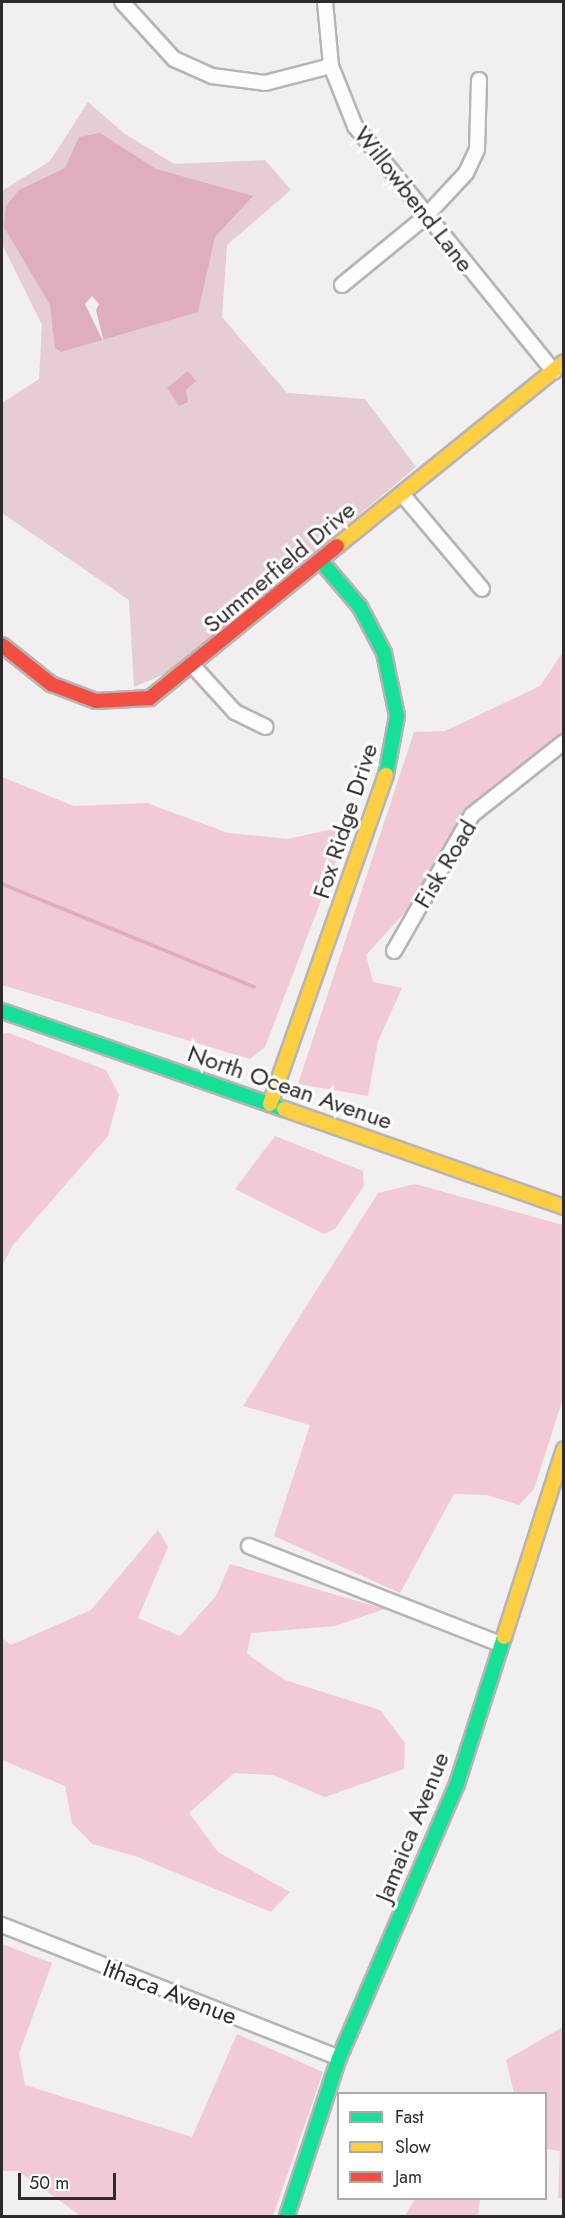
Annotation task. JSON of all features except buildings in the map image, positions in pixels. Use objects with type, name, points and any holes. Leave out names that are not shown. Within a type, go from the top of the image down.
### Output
[{"type":"street","points":[[122,2],[174,59],[212,76],[265,83],[331,66]]},
{"type":"street","name":"Willowbend Lane","points":[[325,2],[331,66],[355,126],[425,217],[559,367]]},
{"type":"street","points":[[342,285],[425,217],[466,173],[477,148],[479,80]]},
{"type":"street","name":"Summerfield Drive","points":[[2,645],[51,684],[96,701],[150,698],[194,667],[559,367]]},
{"type":"street","points":[[402,494],[482,589]]},
{"type":"street","name":"Fox Ridge Drive","points":[[270,1104],[381,800],[396,727],[384,653],[360,607],[321,561]]},
{"type":"street","points":[[194,667],[235,712],[266,727]]},
{"type":"street","name":"Fisk Road","points":[[394,951],[472,815],[564,741]]},
{"type":"street","name":"North Ocean Avenue","points":[[2,1011],[564,1207]]},
{"type":"street","name":"Jamaica Avenue","points":[[287,2217],[339,2058],[457,1784],[564,1449]]},
{"type":"street","points":[[249,1546],[501,1644]]},
{"type":"street","name":"Ithaca Avenue","points":[[2,1925],[339,2058]]},
{"type":"shaded area","points":[[88,102],[125,134],[174,164],[265,160],[291,190],[227,245],[222,317],[287,393],[365,399],[416,467],[174,670],[134,687],[129,600],[2,513],[2,403],[39,379],[42,325],[2,244],[2,191],[50,161]]},
{"type":"shaded area","points":[[100,133],[156,169],[253,196],[215,237],[198,312],[61,352],[55,348],[50,305],[4,227],[6,206],[19,190],[65,168],[79,137]]},
{"type":"shaded area","points":[[188,371],[196,381],[186,390],[188,402],[179,406],[167,388]]},
{"type":"shaded area","points":[[563,652],[563,734],[467,812],[420,896],[366,955],[373,982],[402,988],[378,1041],[368,1096],[298,1084],[414,732],[445,731],[540,686]]},
{"type":"shaded area","points":[[2,777],[74,806],[147,803],[228,833],[288,839],[350,825],[265,1047],[250,1059],[2,985]]},
{"type":"shaded area","points":[[9,1033],[106,1070],[119,1095],[108,1136],[13,1245],[2,1266],[2,1034]]},
{"type":"shaded area","points":[[275,1136],[363,1171],[364,1186],[335,1229],[324,1234],[235,1189]]},
{"type":"shaded area","points":[[415,1184],[563,1225],[564,1395],[534,1489],[519,1505],[487,1495],[454,1494],[400,1593],[274,1536],[310,1425],[243,1406],[378,1193]]},
{"type":"shaded area","points":[[158,1530],[168,1547],[138,1618],[180,1636],[216,1596],[230,1564],[385,1609],[335,1626],[251,1633],[247,1654],[285,1680],[380,1710],[405,1743],[404,1769],[325,1797],[273,1775],[234,1773],[189,1813],[218,1852],[290,1892],[271,1912],[135,1856],[92,1844],[72,1823],[65,1786],[2,1760],[2,1638],[11,1645],[91,1610]]},
{"type":"shaded area","points":[[2,1944],[52,1963],[19,2054],[25,2085],[192,2137],[237,2034],[323,2072],[273,2216],[81,2216],[18,2171],[2,2171]]},
{"type":"shaded area","points":[[563,2027],[563,2198],[558,2198],[560,2151],[547,2149],[547,2092],[514,2092],[506,2060]]},
{"type":"shaded area","points":[[414,2200],[480,2200],[478,2216],[405,2216]]},
{"type":"pier","points":[[92,296],[99,304],[96,310],[104,343],[85,304]]},
{"type":"waterway","points":[[2,884],[254,987]]},
{"type":"traffic: fast","points":[[321,561],[360,607],[384,653],[397,716],[386,775]]},
{"type":"traffic: fast","points":[[2,1011],[284,1109]]},
{"type":"traffic: fast","points":[[287,2216],[339,2058],[457,1784],[504,1637]]},
{"type":"traffic: slow","points":[[337,546],[564,362]]},
{"type":"traffic: slow","points":[[270,1104],[386,775]]},
{"type":"traffic: slow","points":[[284,1109],[564,1207]]},
{"type":"traffic: slow","points":[[504,1637],[564,1449]]},
{"type":"traffic: jam","points":[[2,645],[51,684],[96,701],[150,698],[337,546]]}]
